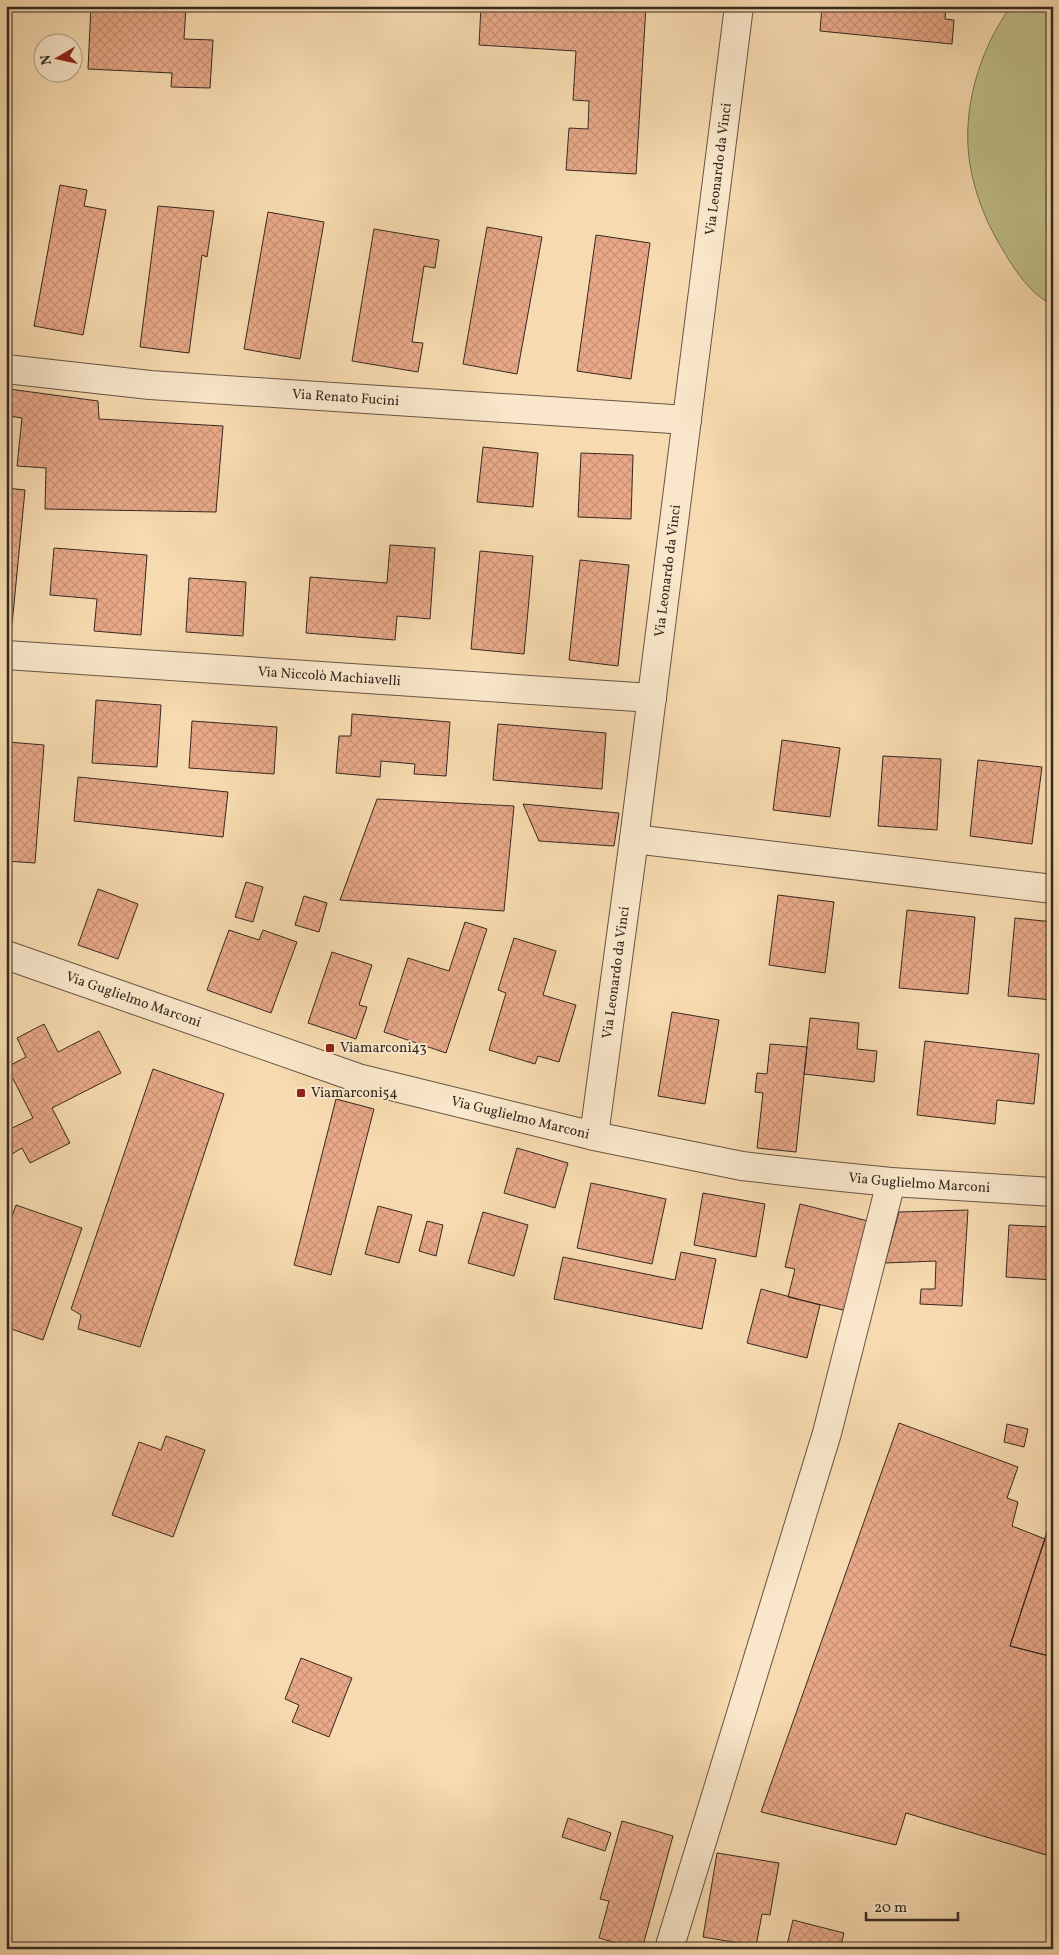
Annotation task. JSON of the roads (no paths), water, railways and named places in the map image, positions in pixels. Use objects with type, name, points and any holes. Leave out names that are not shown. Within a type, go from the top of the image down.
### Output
[{"type":"street","name":"Via Leonardo da Vinci","points":[[594,1136],[634,839],[739,6]]},
{"type":"street","name":"Via Renato Fucini","points":[[6,369],[160,386],[687,420]]},
{"type":"street","name":"Via Niccolò Machiavelli","points":[[6,655],[652,698]]},
{"type":"street","points":[[634,839],[1053,889]]},
{"type":"street","name":"Via Guglielmo Marconi","points":[[6,955],[358,1078],[594,1136],[742,1166],[891,1182],[1053,1192]]},
{"type":"street","points":[[669,1949],[827,1433],[891,1182]]},
{"type":"place","name":"Viamarconi43","points":[[330,1048]]},
{"type":"place","name":"Viamarconi54","points":[[301,1093]]}]
